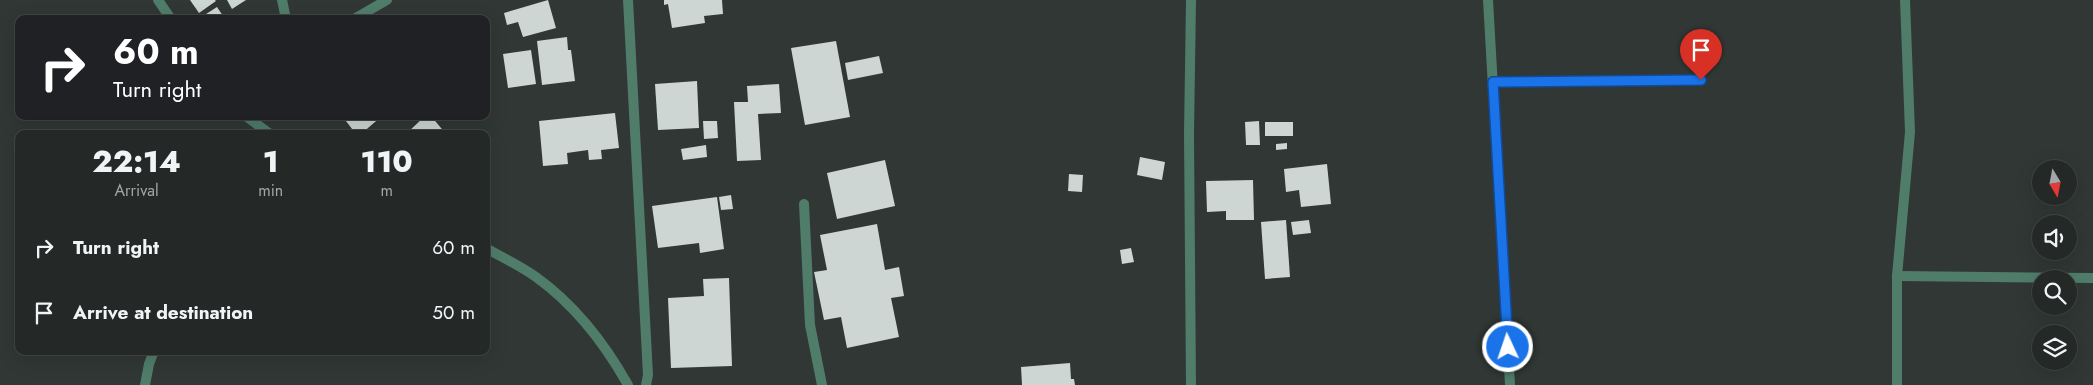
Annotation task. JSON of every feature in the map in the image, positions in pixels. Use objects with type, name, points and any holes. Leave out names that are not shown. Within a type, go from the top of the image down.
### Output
[{"type":"street","points":[[158,0],[168,15]]},
{"type":"street","points":[[282,0],[285,15]]},
{"type":"street","points":[[361,15],[387,0]]},
{"type":"street","points":[[628,0],[648,375],[646,385]]},
{"type":"street","points":[[1191,0],[1188,144],[1191,385]]},
{"type":"street","points":[[1488,0],[1510,385]]},
{"type":"street","points":[[1897,385],[1897,276],[1910,132],[1905,0]]},
{"type":"street","points":[[1493,82],[1701,80]]},
{"type":"street","points":[[251,120],[265,130]]},
{"type":"street","points":[[804,204],[810,325],[822,385]]},
{"type":"street","points":[[490,250],[536,277],[570,307],[609,351],[628,385]]},
{"type":"street","points":[[1897,276],[2093,278]]},
{"type":"street","points":[[145,385],[152,355]]},
{"type":"building","points":[[190,0],[215,0],[216,1],[199,13]]},
{"type":"building","points":[[227,0],[246,0],[232,9]]},
{"type":"building","points":[[548,0],[556,28],[523,37],[518,22],[507,25],[504,13]]},
{"type":"building","points":[[664,0],[722,0],[723,14],[704,16],[705,23],[672,28],[668,4],[664,5]]},
{"type":"building","points":[[217,7],[222,15],[205,15]]},
{"type":"building","points":[[567,37],[568,50],[571,50],[575,81],[542,85],[537,41]]},
{"type":"building","points":[[836,41],[850,117],[805,125],[791,48]]},
{"type":"building","points":[[531,50],[536,84],[508,88],[503,54]]},
{"type":"building","points":[[879,56],[883,73],[848,80],[845,63]]},
{"type":"building","points":[[697,81],[699,128],[658,130],[655,84]]},
{"type":"building","points":[[779,84],[781,113],[758,114],[761,160],[737,161],[734,102],[748,102],[747,86]]},
{"type":"building","points":[[615,113],[619,148],[601,150],[602,159],[589,160],[588,150],[567,153],[568,164],[543,166],[539,121]]},
{"type":"building","points":[[345,120],[377,120],[366,130],[353,130]]},
{"type":"building","points":[[421,120],[434,120],[443,130],[410,130]]},
{"type":"building","points":[[703,121],[717,121],[718,138],[704,139]]},
{"type":"building","points":[[1259,121],[1260,145],[1246,145],[1245,122]]},
{"type":"building","points":[[1265,122],[1293,122],[1293,136],[1265,136]]},
{"type":"building","points":[[1287,143],[1287,149],[1276,150],[1276,144]]},
{"type":"building","points":[[706,145],[707,157],[683,160],[681,149]]},
{"type":"building","points":[[1140,157],[1165,162],[1162,180],[1137,175]]},
{"type":"building","points":[[885,160],[895,206],[837,219],[827,173]]},
{"type":"building","points":[[1327,164],[1331,204],[1301,207],[1299,190],[1286,192],[1284,169]]},
{"type":"building","points":[[1069,174],[1083,175],[1082,192],[1068,191]]},
{"type":"building","points":[[1253,180],[1254,220],[1226,220],[1226,211],[1207,212],[1206,181]]},
{"type":"building","points":[[731,195],[733,209],[721,210],[719,197]]},
{"type":"building","points":[[717,197],[724,249],[700,253],[699,243],[658,248],[652,206]]},
{"type":"building","points":[[1286,220],[1290,277],[1265,279],[1261,222]]},
{"type":"building","points":[[1309,220],[1311,233],[1293,235],[1291,222]]},
{"type":"building","points":[[877,224],[885,270],[899,267],[904,296],[891,298],[899,337],[847,348],[841,317],[824,320],[814,272],[827,270],[820,235]]},
{"type":"building","points":[[1131,248],[1134,262],[1122,264],[1120,250]]},
{"type":"building","points":[[729,278],[732,366],[671,368],[668,298],[704,296],[703,279]]},
{"type":"building","points":[[1070,363],[1071,379],[1074,379],[1075,385],[1022,385],[1021,367]]},
{"type":"route","points":[[1508,347],[1493,82],[1701,80]]}]
